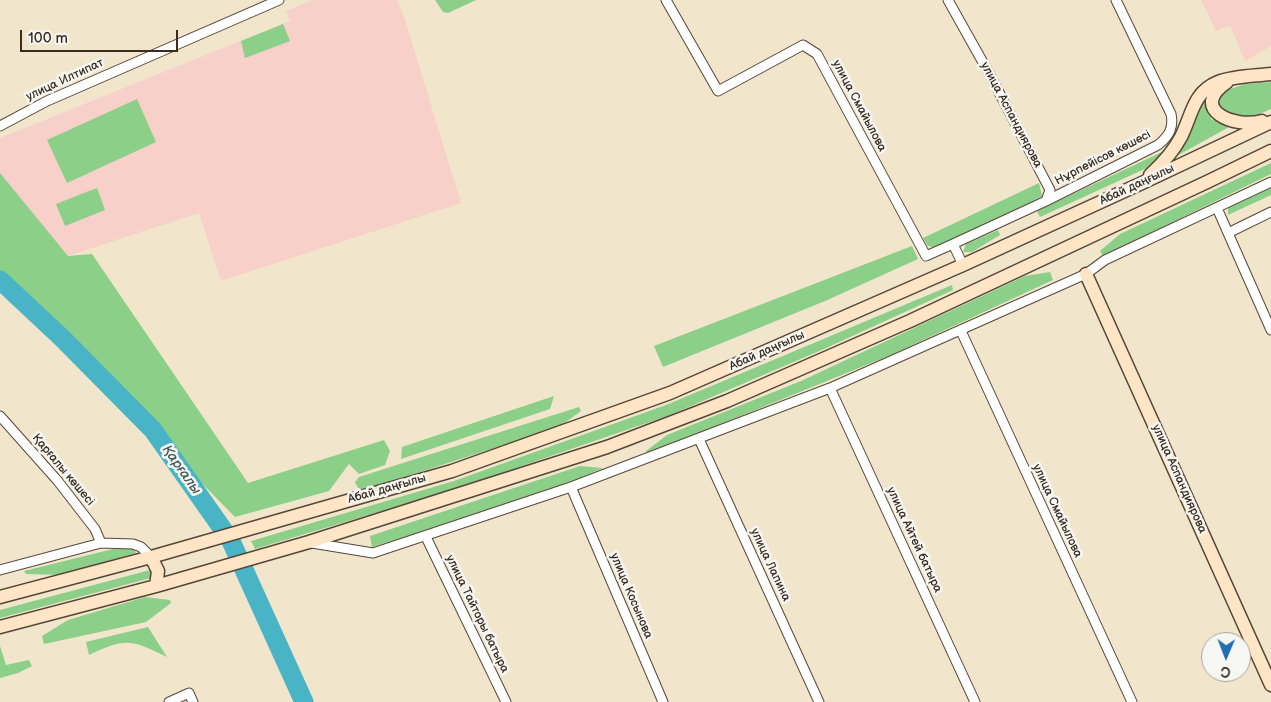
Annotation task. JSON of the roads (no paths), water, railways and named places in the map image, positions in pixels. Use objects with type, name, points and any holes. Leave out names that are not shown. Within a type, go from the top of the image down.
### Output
[{"type":"main road","points":[[1142,183],[1173,150],[1181,137],[1192,106],[1198,96],[1213,84],[1231,79],[1271,74]]},
{"type":"main road","points":[[1231,79],[1216,91],[1212,97],[1214,110],[1220,116],[1232,122],[1242,124],[1255,124],[1271,120]]},
{"type":"main road","name":"Абай даңғылы","points":[[0,597],[151,557],[452,471],[670,393],[963,265],[1142,183],[1271,120]]},
{"type":"main road","name":"Абай даңғылы","points":[[156,586],[309,542],[607,447],[727,401],[910,320],[1271,151]]},
{"type":"main road","name":"улица Аспандиярова","points":[[1086,274],[1271,685]]},
{"type":"main road","points":[[0,627],[156,586],[158,571],[151,557]]},
{"type":"street","name":"улица Илтипат","points":[[0,126],[47,101],[279,0]]},
{"type":"street","name":"улица Смайылова","points":[[666,0],[718,91],[803,46],[817,54],[926,256],[953,244]]},
{"type":"street","name":"улица Аспандиярова","points":[[948,0],[990,75],[1048,187],[1049,196],[1046,201]]},
{"type":"street","name":"Нұрпейісов көшесі","points":[[1046,201],[1158,145],[1165,140],[1171,131],[1173,123],[1172,114],[1116,0]]},
{"type":"street","points":[[309,542],[373,553],[426,537],[571,487],[830,388],[961,331],[1086,274],[1105,260],[1271,182]]},
{"type":"street","points":[[963,265],[953,244],[1046,201]]},
{"type":"street","points":[[1217,208],[1271,330]]},
{"type":"street","points":[[1228,233],[1271,212]]},
{"type":"street","name":"улица Смайылова","points":[[961,331],[1132,702]]},
{"type":"street","name":"улица Айтей батыра","points":[[830,388],[975,702]]},
{"type":"street","name":"Қарғалы көшесі","points":[[0,416],[57,480],[95,529],[102,543]]},
{"type":"street","name":"улица Лапина","points":[[699,439],[819,702]]},
{"type":"street","name":"улица Косынова","points":[[571,487],[663,702]]},
{"type":"street","name":"улица Тайторы батыра","points":[[426,537],[506,702]]},
{"type":"street","points":[[0,570],[102,543],[133,544],[142,547],[151,557]]},
{"type":"street","points":[[169,702],[191,698]]},
{"type":"waterway","name":"Қарғалы","points":[[0,280],[62,338],[153,430],[231,541],[304,702]]}]
